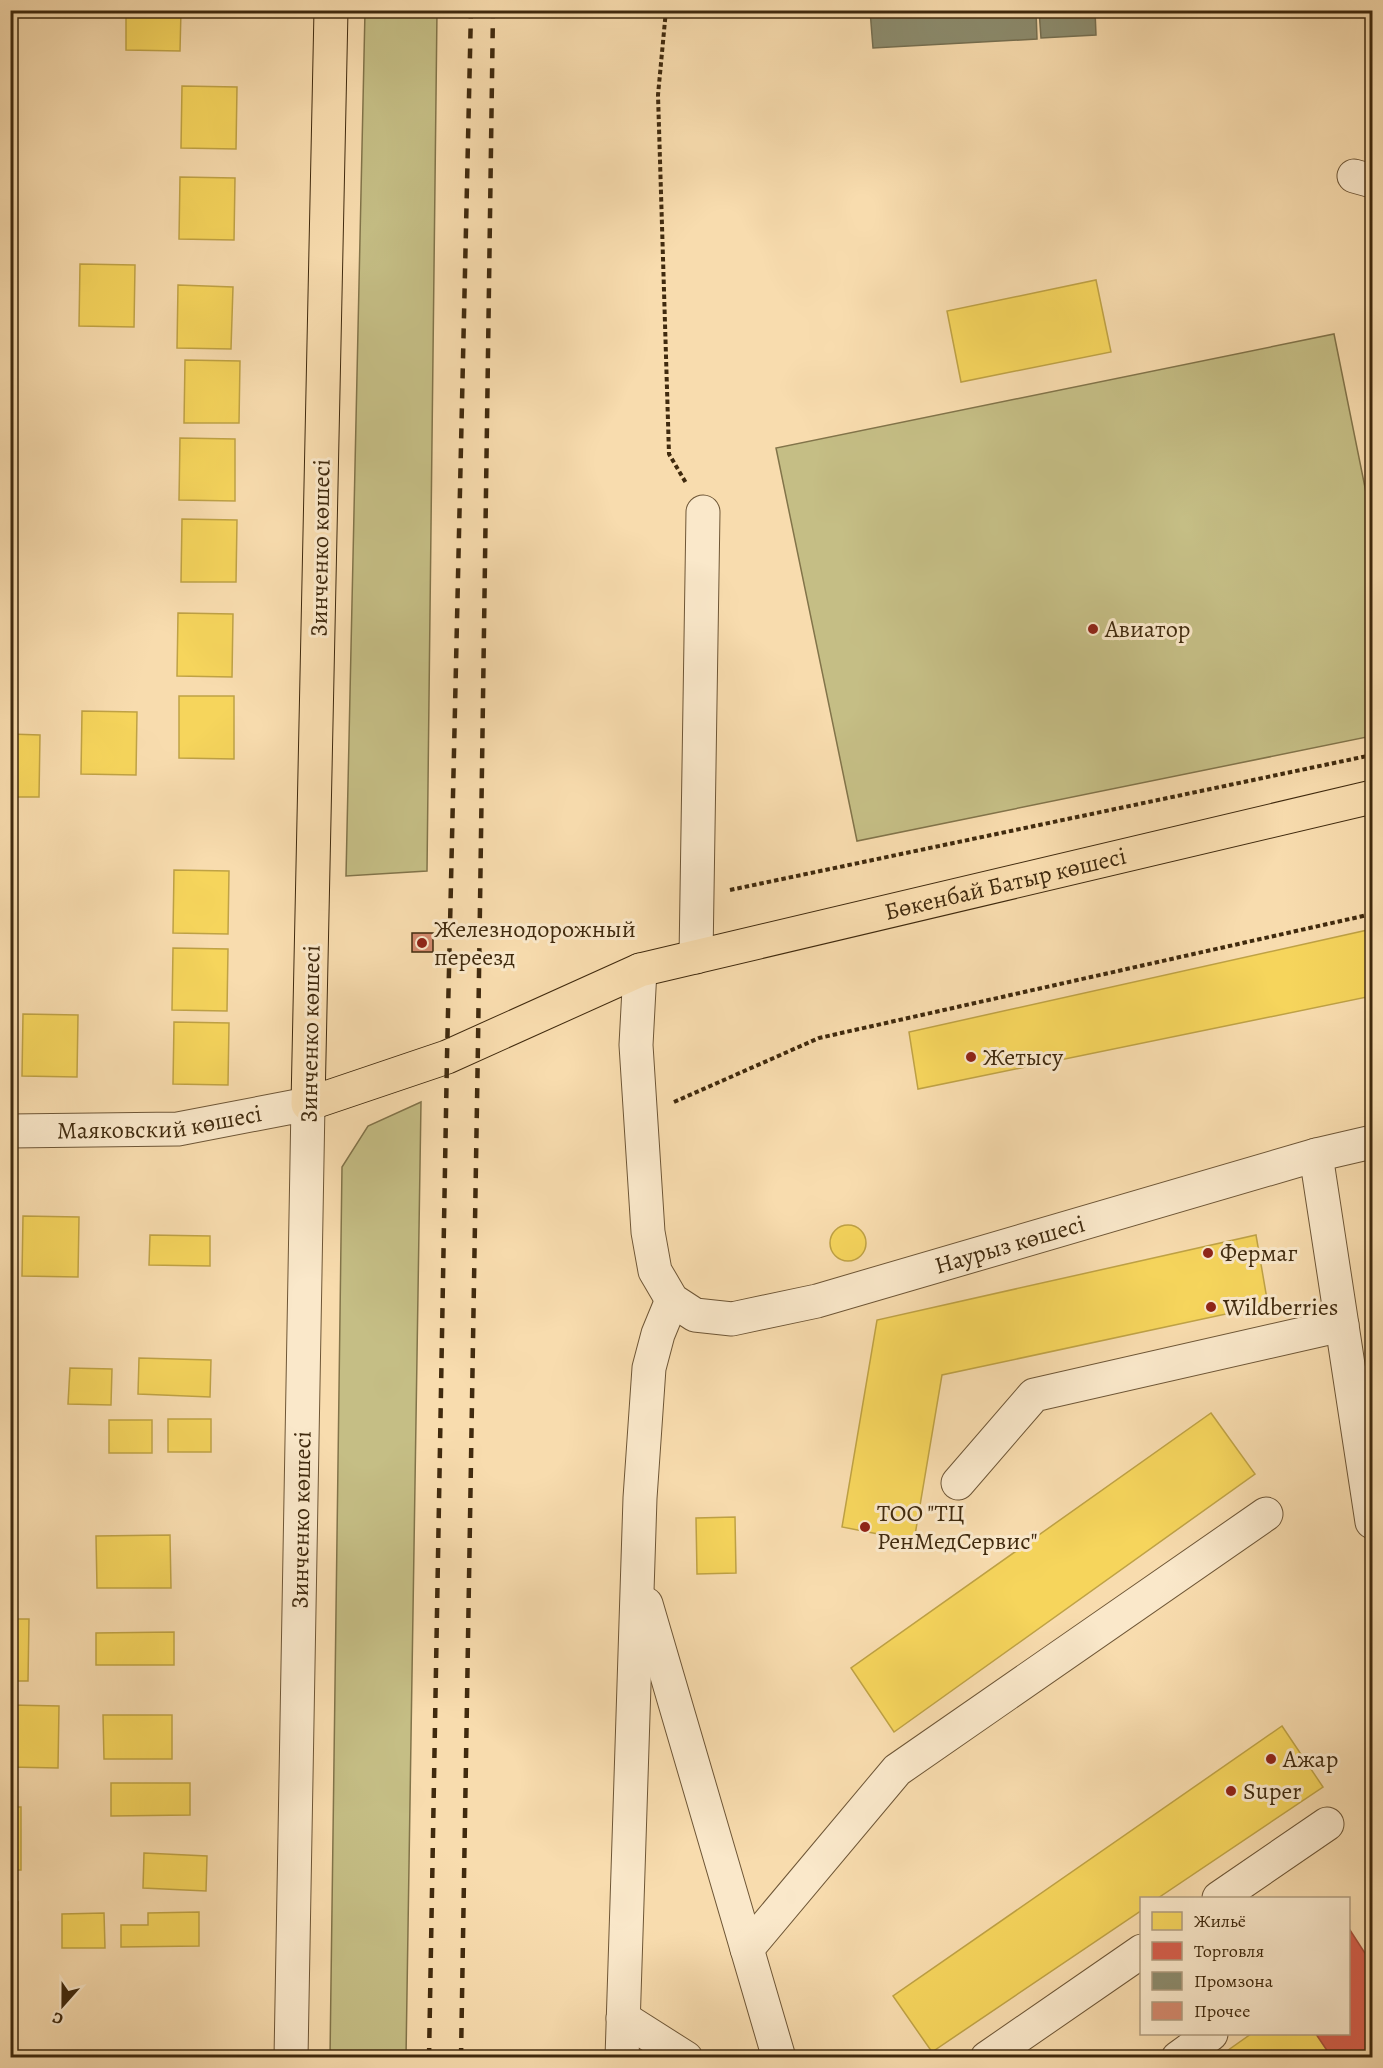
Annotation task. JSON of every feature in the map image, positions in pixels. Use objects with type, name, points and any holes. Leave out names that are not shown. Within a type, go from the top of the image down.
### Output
[{"type":"main road","name":"Зинченко көшесі","points":[[308,1104],[331,10]]},
{"type":"main road","name":"Бөкенбай Батыр көшесі","points":[[308,1104],[447,1057],[640,970],[1372,797]]},
{"type":"street","points":[[696,957],[703,512]]},
{"type":"street","name":"Наурыз көшесі","points":[[640,970],[636,1045],[648,1232],[655,1271],[672,1300],[695,1315],[732,1319],[817,1301],[1316,1155],[1372,1142]]},
{"type":"street","name":"Маяковский көшесі","points":[[10,1131],[178,1129],[308,1104]]},
{"type":"street","name":"Зинченко көшесі","points":[[291,2058],[308,1104]]},
{"type":"street","points":[[1316,1155],[1342,1324],[1364,1414],[1372,1522]]},
{"type":"street","points":[[622,2058],[640,1498],[649,1368],[658,1334],[672,1300]]},
{"type":"street","points":[[958,1483],[1034,1395],[1342,1324]]},
{"type":"street","points":[[747,1949],[897,1770],[1266,1514]]},
{"type":"street","points":[[638,1575],[779,2058]]},
{"type":"street","points":[[1222,1897],[1327,1824]]},
{"type":"street","points":[[987,2058],[1140,1953]]},
{"type":"street","points":[[623,2018],[686,2058]]},
{"type":"street","points":[[1178,2058],[1210,2035]]},
{"type":"path","points":[[666,10],[658,96],[669,454],[703,512]]},
{"type":"path","points":[[697,897],[1372,755]]},
{"type":"path","points":[[640,1116],[819,1038],[1372,914]]},
{"type":"shaded area","points":[[365,11],[437,11],[427,871],[346,876]]},
{"type":"shaded area","name":"Авиатор","points":[[1334,334],[1372,522],[1372,736],[857,841],[776,448]]},
{"type":"shaded area","points":[[421,1102],[406,2057],[330,2057],[342,1167],[368,1126]]},
{"type":"building: Жильё","points":[[126,10],[181,10],[180,51],[126,50]]},
{"type":"building: Жильё","points":[[182,86],[237,87],[236,149],[181,148]]},
{"type":"building: Жильё","points":[[180,177],[235,178],[234,240],[179,239]]},
{"type":"building: Жильё","points":[[80,264],[135,265],[134,327],[79,326]]},
{"type":"building: Жильё","points":[[1096,280],[1111,352],[961,382],[947,311]]},
{"type":"building: Жильё","points":[[178,285],[233,287],[231,349],[177,348]]},
{"type":"building: Жильё","points":[[185,360],[240,361],[239,423],[184,423]]},
{"type":"building: Жильё","points":[[180,438],[235,439],[235,501],[179,500]]},
{"type":"building: Жильё","points":[[182,519],[237,520],[236,582],[181,582]]},
{"type":"building: Жильё","points":[[178,613],[233,614],[232,677],[177,676]]},
{"type":"building: Жильё","points":[[10,626],[17,626],[16,688],[10,688]]},
{"type":"building: Жильё","points":[[179,696],[234,696],[234,759],[179,758]]},
{"type":"building: Жильё","points":[[82,711],[137,712],[136,775],[81,774]]},
{"type":"building: Жильё","points":[[10,734],[40,735],[39,797],[10,797]]},
{"type":"building: Жильё","points":[[174,870],[229,871],[228,934],[173,933]]},
{"type":"building: Жильё","points":[[1372,929],[1372,996],[918,1089],[909,1032]]},
{"type":"building: Жильё","points":[[173,948],[228,949],[227,1011],[172,1010]]},
{"type":"building: Жильё","points":[[10,1009],[13,1009],[12,1072],[10,1072]]},
{"type":"building: Жильё","points":[[23,1014],[78,1015],[77,1077],[22,1076]]},
{"type":"building: Жильё","points":[[174,1022],[229,1023],[228,1085],[173,1084]]},
{"type":"building: Жильё","points":[[23,1216],[79,1217],[78,1277],[22,1276]]},
{"type":"building: Жильё","points":[[848,1225],[860,1231],[866,1243],[860,1255],[848,1261],[836,1255],[830,1243],[836,1231]]},
{"type":"building: Жильё","points":[[150,1235],[210,1236],[210,1266],[149,1265]]},
{"type":"building: Жильё","points":[[1256,1235],[1268,1305],[942,1375],[914,1541],[842,1527],[877,1320]]},
{"type":"building: Жильё","points":[[139,1358],[211,1360],[210,1397],[138,1394]]},
{"type":"building: Жильё","points":[[70,1368],[112,1369],[111,1405],[68,1404]]},
{"type":"building: Жильё","points":[[1211,1413],[1255,1474],[894,1732],[851,1668]]},
{"type":"building: Жильё","points":[[168,1419],[211,1419],[211,1452],[168,1452]]},
{"type":"building: Жильё","points":[[109,1420],[152,1420],[152,1453],[109,1453]]},
{"type":"building: Жильё","points":[[735,1517],[736,1573],[697,1574],[696,1518]]},
{"type":"building: Жильё","points":[[170,1535],[171,1588],[97,1588],[96,1536]]},
{"type":"building: Жильё","points":[[10,1619],[29,1619],[28,1681],[10,1681]]},
{"type":"building: Жильё","points":[[174,1632],[174,1665],[96,1665],[96,1633]]},
{"type":"building: Жильё","points":[[10,1705],[59,1706],[58,1768],[10,1767]]},
{"type":"building: Жильё","points":[[103,1715],[172,1715],[172,1759],[104,1759]]},
{"type":"building: Жильё","points":[[1282,1726],[1323,1787],[1159,1897],[1140,1897],[1140,1911],[932,2052],[893,1996]]},
{"type":"building: Жильё","points":[[111,1783],[190,1783],[190,1815],[111,1816]]},
{"type":"building: Жильё","points":[[10,1807],[21,1807],[21,1870],[10,1870]]},
{"type":"building: Жильё","points":[[144,1853],[207,1856],[206,1891],[143,1888]]},
{"type":"building: Жильё","points":[[10,1901],[18,1902],[17,1964],[10,1964]]},
{"type":"building: Жильё","points":[[199,1912],[199,1946],[121,1947],[121,1925],[148,1925],[148,1913]]},
{"type":"building: Жильё","points":[[104,1913],[105,1948],[62,1948],[62,1914]]},
{"type":"building: Жильё","points":[[1250,2035],[1317,2035],[1327,2050],[1316,2058],[1217,2058]]},
{"type":"building: Торговля","points":[[1350,1930],[1372,1964],[1372,2045],[1353,2058],[1332,2058],[1317,2035],[1350,2035]]},
{"type":"building: Промзона","points":[[870,10],[1036,10],[1037,39],[873,48]]},
{"type":"building: Промзона","points":[[1039,10],[1095,10],[1096,35],[1041,38]]},
{"type":"building: Прочее","name":"Железнодорожный переезд","points":[[412,933],[433,933],[433,952],[412,952]]},
{"type":"railway","points":[[429,2058],[447,1057],[471,10]]},
{"type":"railway","points":[[461,2058],[493,10]]},
{"type":"place","name":"Авиатор","points":[[1093,629]]},
{"type":"place","name":"Железнодорожный переезд","points":[[422,943]]},
{"type":"place","name":"Жетысу","points":[[971,1057]]},
{"type":"place","name":"Фермаг","points":[[1208,1253]]},
{"type":"place","name":"Wildberries","points":[[1211,1307]]},
{"type":"place","name":"ТОО \"ТЦ РенМедСервис\"","points":[[865,1527]]},
{"type":"place","name":"Ажар","points":[[1271,1759]]},
{"type":"place","name":"Super","points":[[1231,1791]]}]
